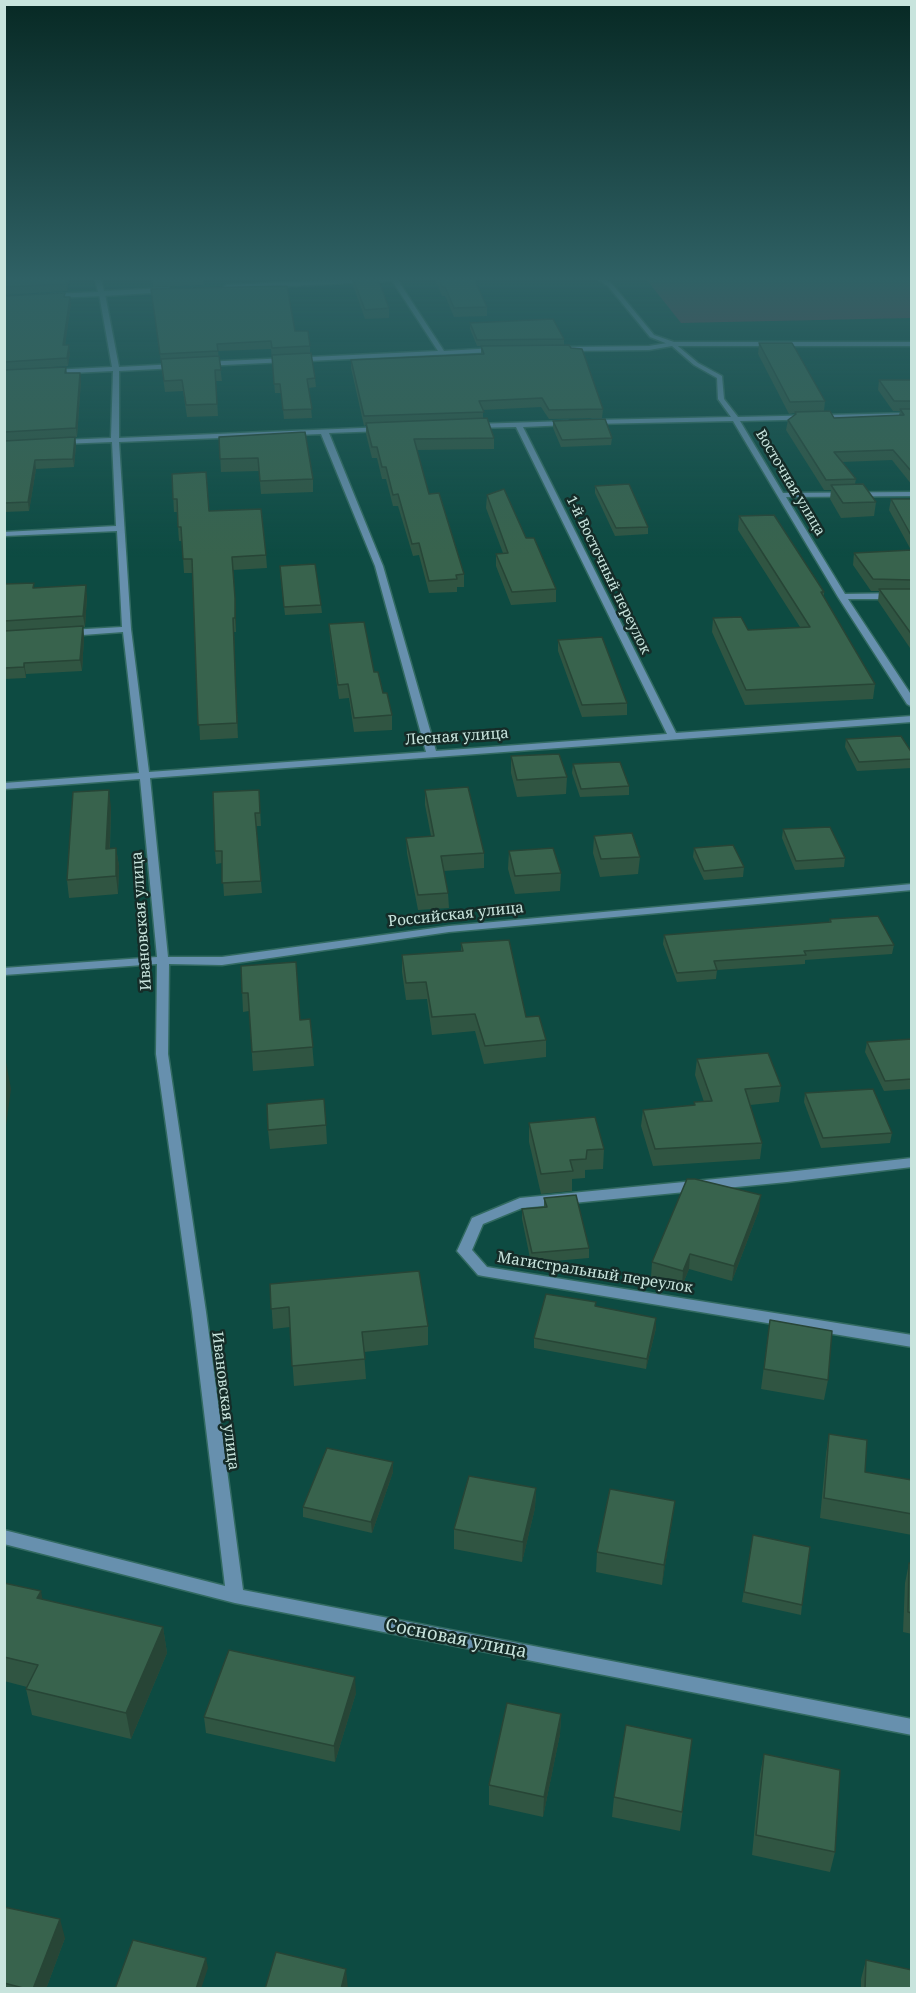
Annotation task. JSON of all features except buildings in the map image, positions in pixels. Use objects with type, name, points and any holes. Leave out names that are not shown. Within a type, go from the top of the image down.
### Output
[{"type":"street","points":[[38,373],[57,372]]},
{"type":"street","name":"Ивановская улица","points":[[116,372],[115,439],[128,629],[163,960],[162,1054],[199,1312],[235,1596]]},
{"type":"street","name":"Восточная улица","points":[[711,372],[720,377],[722,399],[842,597],[912,704]]},
{"type":"street","points":[[586,422],[912,415]]},
{"type":"street","points":[[460,426],[575,422]]},
{"type":"street","name":"1-й Восточный переулок","points":[[518,424],[673,737]]},
{"type":"street","points":[[49,443],[392,429]]},
{"type":"street","points":[[324,431],[379,566],[432,754]]},
{"type":"street","points":[[781,495],[912,494]]},
{"type":"street","points":[[4,534],[120,528]]},
{"type":"street","points":[[842,597],[912,596]]},
{"type":"street","points":[[60,633],[128,629]]},
{"type":"street","name":"Лесная улица","points":[[4,786],[912,719]]},
{"type":"street","name":"Российская улица","points":[[4,972],[163,960],[222,961],[448,929],[912,887]]},
{"type":"street","name":"Магистральный переулок","points":[[912,1162],[787,1177],[520,1203],[477,1221],[464,1251],[483,1271],[912,1341]]},
{"type":"street","name":"Сосновая улица","points":[[4,1537],[235,1596],[912,1727]]}]
